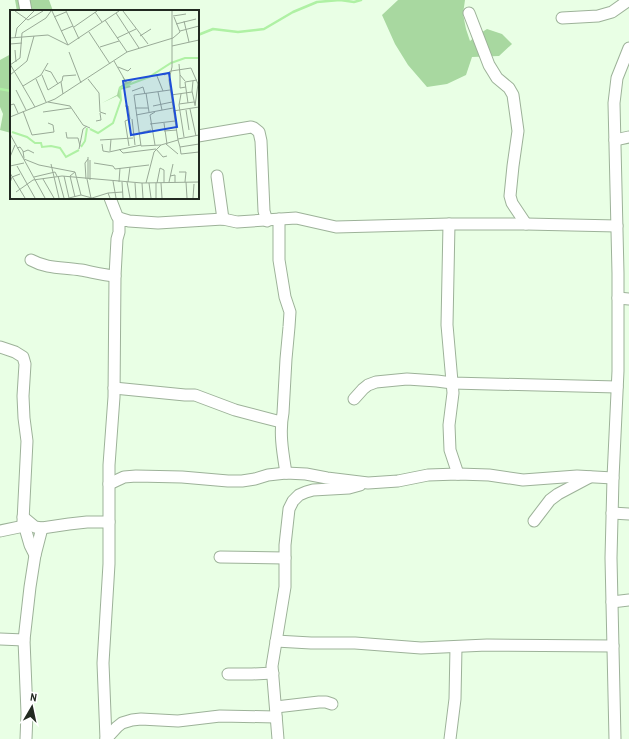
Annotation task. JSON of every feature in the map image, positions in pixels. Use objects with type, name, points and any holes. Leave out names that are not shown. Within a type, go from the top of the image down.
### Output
[{"type":"street","points":[[24,0],[26,10]]},
{"type":"street","points":[[562,18],[598,16],[612,12],[629,0]]},
{"type":"street","points":[[469,13],[489,65],[497,78],[509,88],[513,95],[518,131],[510,196],[526,224]]},
{"type":"street","points":[[615,739],[611,558],[617,387],[624,371],[624,298],[617,226],[614,103],[617,78],[629,49]]},
{"type":"street","points":[[199,136],[251,127],[259,132],[261,141],[263,199],[266,221]]},
{"type":"street","points":[[615,140],[629,137]]},
{"type":"street","points":[[217,176],[223,219]]},
{"type":"street","points":[[110,199],[116,216],[119,218],[129,221],[158,223],[223,219],[237,222],[266,221],[296,218],[336,227],[449,224],[617,226]]},
{"type":"street","points":[[106,739],[103,663],[108,589],[109,465],[114,397],[116,303],[115,276],[117,239],[120,232],[119,218]]},
{"type":"street","points":[[279,219],[279,260],[284,290],[290,312],[281,422],[281,435],[286,473]]},
{"type":"street","points":[[449,224],[447,325],[452,383],[452,401],[449,425],[450,450],[458,474]]},
{"type":"street","points":[[32,260],[48,267],[81,270],[96,274],[115,276]]},
{"type":"street","points":[[0,347],[15,352],[23,358],[25,364],[23,396],[27,441],[24,521],[30,545],[36,555]]},
{"type":"street","points":[[354,399],[368,385],[376,382],[407,379],[452,383],[617,387]]},
{"type":"street","points":[[114,388],[178,395],[195,395],[235,410],[281,422]]},
{"type":"street","points":[[109,484],[124,477],[136,476],[242,481],[268,475],[286,473],[306,474],[368,483],[398,481],[428,475],[458,474],[489,474],[523,480],[578,476],[613,478]]},
{"type":"street","points":[[534,521],[550,500],[558,494],[590,477]]},
{"type":"street","points":[[278,739],[272,666],[286,587],[285,558],[289,509],[293,501],[299,495],[306,492],[313,490],[349,488],[368,483]]},
{"type":"street","points":[[612,513],[629,514]]},
{"type":"street","points":[[24,521],[35,527],[42,528],[87,522],[109,522]]},
{"type":"street","points":[[0,531],[24,521]]},
{"type":"street","points":[[26,739],[27,713],[24,640],[30,587],[42,528]]},
{"type":"street","points":[[220,557],[285,558]]},
{"type":"street","points":[[612,602],[629,600]]},
{"type":"street","points":[[0,639],[24,640]]},
{"type":"street","points":[[276,641],[355,643],[421,648],[487,645],[614,646]]},
{"type":"street","points":[[450,739],[455,699],[456,647]]},
{"type":"street","points":[[228,674],[273,673]]},
{"type":"street","points":[[106,739],[122,723],[132,720],[178,721],[276,712],[319,702],[332,704]]},
{"type":"green space","points":[[15,0],[49,0],[53,10],[17,10]]},
{"type":"green space","points":[[398,0],[465,0],[463,14],[470,41],[487,29],[502,34],[512,44],[499,56],[472,57],[466,75],[447,84],[427,87],[408,65],[395,44],[382,15]]},
{"type":"green space","points":[[10,55],[10,133],[0,130],[3,114],[0,107],[0,60]]},
{"type":"waterway","points":[[199,35],[213,29],[238,32],[264,29],[293,12],[317,2],[340,0],[354,2],[361,0]]},
{"type":"waterway","points":[[0,89],[10,91]]}]
